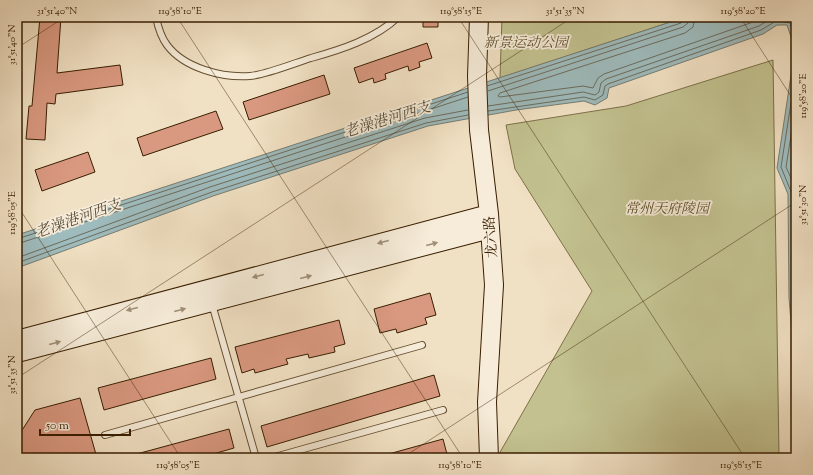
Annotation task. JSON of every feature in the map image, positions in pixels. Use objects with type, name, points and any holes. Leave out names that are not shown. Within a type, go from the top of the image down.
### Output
[{"type":"street","name":"龙六路","points":[[480,17],[478,76],[479,130],[494,284],[487,402],[489,458]]},
{"type":"street","points":[[17,353],[211,302],[489,222]]},
{"type":"street","points":[[17,340],[489,222]]},
{"type":"lane","points":[[156,17],[159,28],[167,45],[182,59],[202,69],[227,76],[251,76],[336,51],[376,33],[398,17]]},
{"type":"lane","points":[[211,302],[256,458]]},
{"type":"lane","points":[[105,435],[422,346]]},
{"type":"lane","points":[[271,458],[443,410]]},
{"type":"green space","name":"新景运动公园","points":[[502,17],[686,17],[500,78]]},
{"type":"green space","name":"常州天府陵园","points":[[773,60],[779,458],[504,458],[499,454],[592,291],[515,169],[506,125],[626,106]]},
{"type":"water","name":"老澡港河西支","points":[[686,17],[796,17],[796,382],[789,298],[788,194],[777,168],[795,49],[787,25],[777,25],[763,34],[609,88],[607,98],[595,105],[584,101],[516,110],[428,126],[213,196],[17,268],[17,235]]},
{"type":"building","points":[[40,17],[61,17],[57,73],[120,65],[123,85],[56,94],[55,104],[47,103],[45,140],[26,139],[29,106],[32,106]]},
{"type":"building","points":[[423,17],[438,17],[438,27],[423,27]]},
{"type":"building","points":[[427,43],[432,58],[419,62],[420,67],[409,71],[408,66],[385,74],[386,79],[374,83],[373,78],[359,83],[354,68]]},
{"type":"building","points":[[324,75],[330,94],[249,120],[243,102]]},
{"type":"building","points":[[216,111],[223,129],[143,156],[137,138]]},
{"type":"building","points":[[88,152],[95,172],[42,191],[35,170]]},
{"type":"building","points":[[430,293],[436,315],[425,318],[427,324],[397,333],[396,329],[380,333],[374,309]]},
{"type":"building","points":[[339,320],[345,344],[334,347],[335,352],[309,358],[308,354],[286,359],[288,364],[255,373],[254,369],[242,373],[235,347]]},
{"type":"building","points":[[211,358],[216,379],[104,410],[98,388]]},
{"type":"building","points":[[434,375],[440,396],[267,447],[261,426]]},
{"type":"building","points":[[80,398],[97,458],[17,458],[17,438],[35,410]]},
{"type":"building","points":[[229,429],[234,448],[199,458],[133,458],[133,455]]},
{"type":"building","points":[[443,439],[448,458],[386,458],[385,455]]}]
